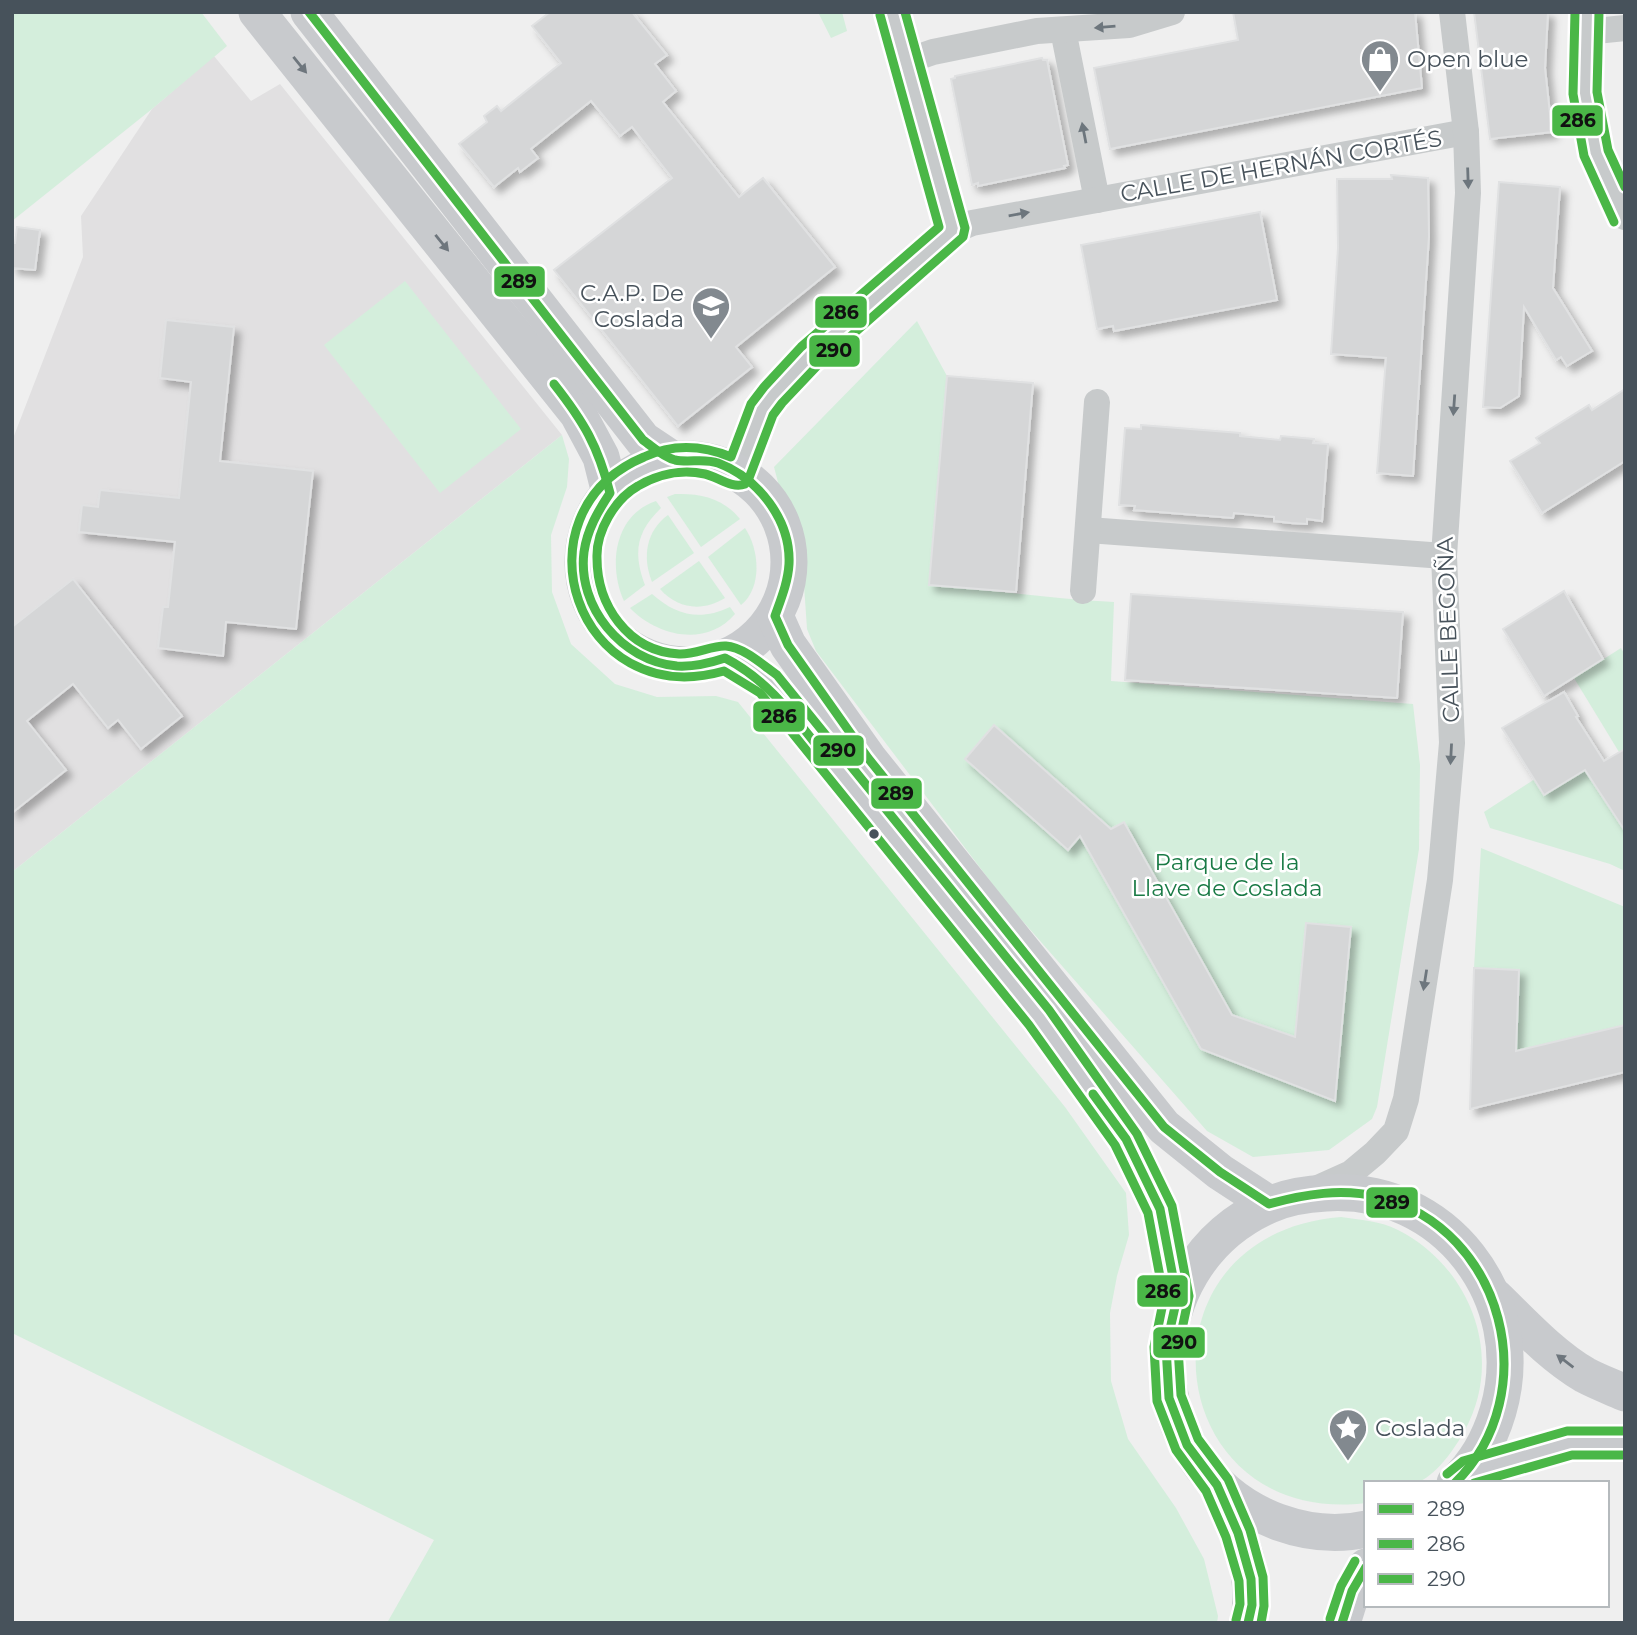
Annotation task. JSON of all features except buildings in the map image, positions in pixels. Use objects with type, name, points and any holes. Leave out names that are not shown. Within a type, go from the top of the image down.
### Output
[{"type":"main road","points":[[309,12],[643,440],[673,460]]},
{"type":"main road","points":[[277,19],[578,414],[601,457],[610,493]]},
{"type":"main road","points":[[673,460],[698,460],[717,463],[738,474],[769,501],[784,531],[789,559],[786,589],[775,616],[762,633],[745,648],[725,658],[701,665],[676,666],[651,660],[619,640],[595,611],[586,587],[583,562],[586,537],[595,513],[610,493],[628,477],[650,466],[673,460]]},
{"type":"main road","points":[[775,616],[788,645],[868,758],[1164,1127],[1220,1172],[1286,1199]]},
{"type":"main road","points":[[725,658],[768,684],[1039,1018],[1118,1128],[1160,1209],[1177,1298]]},
{"type":"main road","points":[[1248,1623],[1252,1605],[1251,1579],[1238,1532],[1217,1485],[1187,1445],[1169,1398],[1166,1347],[1177,1298],[1199,1259],[1231,1227],[1286,1199],[1348,1191],[1394,1201],[1435,1222],[1468,1254],[1492,1294],[1539,1340],[1585,1375],[1625,1393]]},
{"type":"main road","points":[[1461,1478],[1492,1432],[1505,1387],[1505,1339],[1492,1294]]},
{"type":"main road","points":[[1461,1478],[1570,1443],[1625,1443]]},
{"type":"main road","points":[[1217,1485],[1256,1513],[1301,1530],[1348,1533],[1364,1529]]},
{"type":"main road","points":[[1342,1623],[1352,1591],[1364,1570]]},
{"type":"street","points":[[738,474],[762,409],[773,395],[809,356],[953,231],[892,12]]},
{"type":"street","points":[[907,61],[933,52],[1037,31],[1129,25],[1172,12]]},
{"type":"street","name":"CALLE BEGOÑA","points":[[1286,1199],[1351,1173],[1375,1153],[1395,1131],[1406,1099],[1440,880],[1452,743],[1444,556],[1468,193],[1466,132],[1452,12]]},
{"type":"street","points":[[1625,27],[1587,22],[1586,93],[1596,154],[1625,217]]},
{"type":"street","name":"CALLE DE HERNÁN CORTÉS","points":[[1063,30],[1097,200]]},
{"type":"street","name":"CALLE DE HERNÁN CORTÉS","points":[[953,231],[972,223],[1466,132]]},
{"type":"street","points":[[1083,591],[1097,402]]},
{"type":"street","points":[[1088,530],[1444,556]]},
{"type":"shaded area","points":[[214,56],[251,101],[280,84],[562,435],[12,872],[12,441],[83,257],[81,216],[152,109]]},
{"type":"green space","points":[[12,12],[201,12],[227,46],[12,221]]},
{"type":"green space","points":[[818,12],[842,12],[847,31],[831,38]]},
{"type":"green space","points":[[405,281],[521,429],[440,493],[324,345]]},
{"type":"green space","name":"Parque de la Llave de Coslada","points":[[917,321],[947,376],[930,585],[1114,602],[1111,681],[1413,704],[1420,765],[1419,849],[1377,1107],[1372,1119],[1329,1150],[1253,1157],[1207,1131],[1006,902],[816,651],[807,629],[802,556],[790,528],[774,467]]},
{"type":"green space","points":[[562,435],[569,459],[567,487],[551,535],[552,592],[571,644],[615,684],[657,697],[716,696],[738,702],[1065,1107],[1126,1193],[1129,1235],[1110,1313],[1111,1381],[1128,1439],[1176,1508],[1204,1559],[1218,1616],[1217,1623],[387,1623],[434,1540],[12,1333],[12,872]]},
{"type":"green space","points":[[675,494],[711,498],[726,506],[740,519],[701,547],[667,497]]},
{"type":"green space","points":[[656,501],[661,508],[646,526],[639,544],[639,563],[645,585],[624,601],[616,573],[618,543],[631,518]]},
{"type":"green space","points":[[668,515],[694,553],[652,582],[647,563],[648,545],[655,529]]},
{"type":"green space","points":[[745,528],[753,546],[757,568],[753,588],[741,605],[708,557]]},
{"type":"green space","points":[[699,561],[725,598],[708,605],[691,606],[675,601],[660,589]]},
{"type":"green space","points":[[652,594],[671,607],[689,614],[709,614],[730,607],[735,614],[723,625],[710,631],[682,634],[667,631],[641,618],[630,608]]},
{"type":"green space","points":[[1621,648],[1625,655],[1625,749],[1619,752],[1574,678]]},
{"type":"green space","points":[[1585,768],[1625,831],[1625,871],[1610,864],[1490,828],[1484,812],[1535,779],[1544,795]]},
{"type":"green space","points":[[1481,848],[1625,907],[1625,1025],[1500,1055],[1518,970],[1474,968]]},
{"type":"green space","points":[[1341,1217],[1391,1227],[1423,1246],[1445,1267],[1462,1290],[1474,1316],[1481,1344],[1482,1373],[1477,1402],[1465,1430],[1451,1452],[1426,1478],[1421,1481],[1364,1481],[1364,1503],[1297,1499],[1245,1471],[1211,1428],[1196,1376],[1201,1322],[1226,1272],[1272,1235]]},
{"type":"transit line","name":"289","points":[[309,12],[643,440],[671,459],[713,462],[733,470],[759,490],[769,503],[778,517],[788,548],[787,577],[775,616],[788,645],[868,758],[1164,1127],[1220,1172],[1269,1204],[1324,1193],[1365,1194],[1422,1215],[1456,1243],[1482,1278],[1498,1318],[1504,1361],[1499,1405],[1483,1446],[1457,1481]]},
{"type":"transit line","name":"290","points":[[905,12],[965,228],[963,237],[818,365],[782,403],[773,415],[745,484],[730,484],[705,474],[679,472],[646,482],[622,499],[603,527],[598,548],[598,575],[602,592],[618,622],[644,644],[679,654],[721,646],[732,647],[753,657],[777,675],[1049,1010],[1137,1134],[1172,1206],[1189,1296],[1178,1348],[1181,1395],[1198,1439],[1228,1479],[1250,1530],[1263,1577],[1264,1606],[1261,1623]]},
{"type":"transit line","name":"286","points":[[1575,12],[1573,94],[1584,156],[1614,222]]},
{"type":"transit line","name":"290","points":[[1599,12],[1597,92],[1608,150],[1625,187]]},
{"type":"transit line","name":"286","points":[[880,15],[939,227],[801,347],[764,387],[751,404],[731,457],[698,448],[665,450],[644,457],[603,484],[580,520],[572,560],[579,601],[599,637],[630,663],[673,676],[724,671],[760,693],[1029,1025],[1115,1145],[1148,1213],[1164,1298],[1154,1347],[1157,1401],[1176,1450],[1206,1491],[1226,1537],[1239,1581],[1240,1604],[1236,1620]]},
{"type":"transit line","name":"289","points":[[554,384],[589,435],[610,493],[594,521],[584,552],[588,592],[607,628],[638,654],[657,662],[689,666],[725,658],[763,685],[785,706],[815,743]]},
{"type":"transit line","name":"289","points":[[1093,1094],[1126,1139],[1160,1209],[1177,1298],[1166,1347],[1169,1398],[1187,1445],[1217,1485],[1238,1533],[1251,1579],[1252,1605],[1248,1623]]},
{"type":"transit line","name":"290","points":[[1447,1474],[1463,1461],[1567,1431],[1625,1431]]},
{"type":"transit line","name":"286","points":[[1481,1481],[1572,1455],[1625,1455]]},
{"type":"transit line","name":"290","points":[[1330,1619],[1341,1586],[1355,1561]]},
{"type":"transit line","name":"289","points":[[1342,1623],[1352,1591],[1364,1570]]},
{"type":"place","name":"Open blue","points":[[1380,93]]},
{"type":"place","name":"C.A.P. De Coslada","points":[[711,340]]},
{"type":"place","name":"Coslada","points":[[1348,1462]]}]
